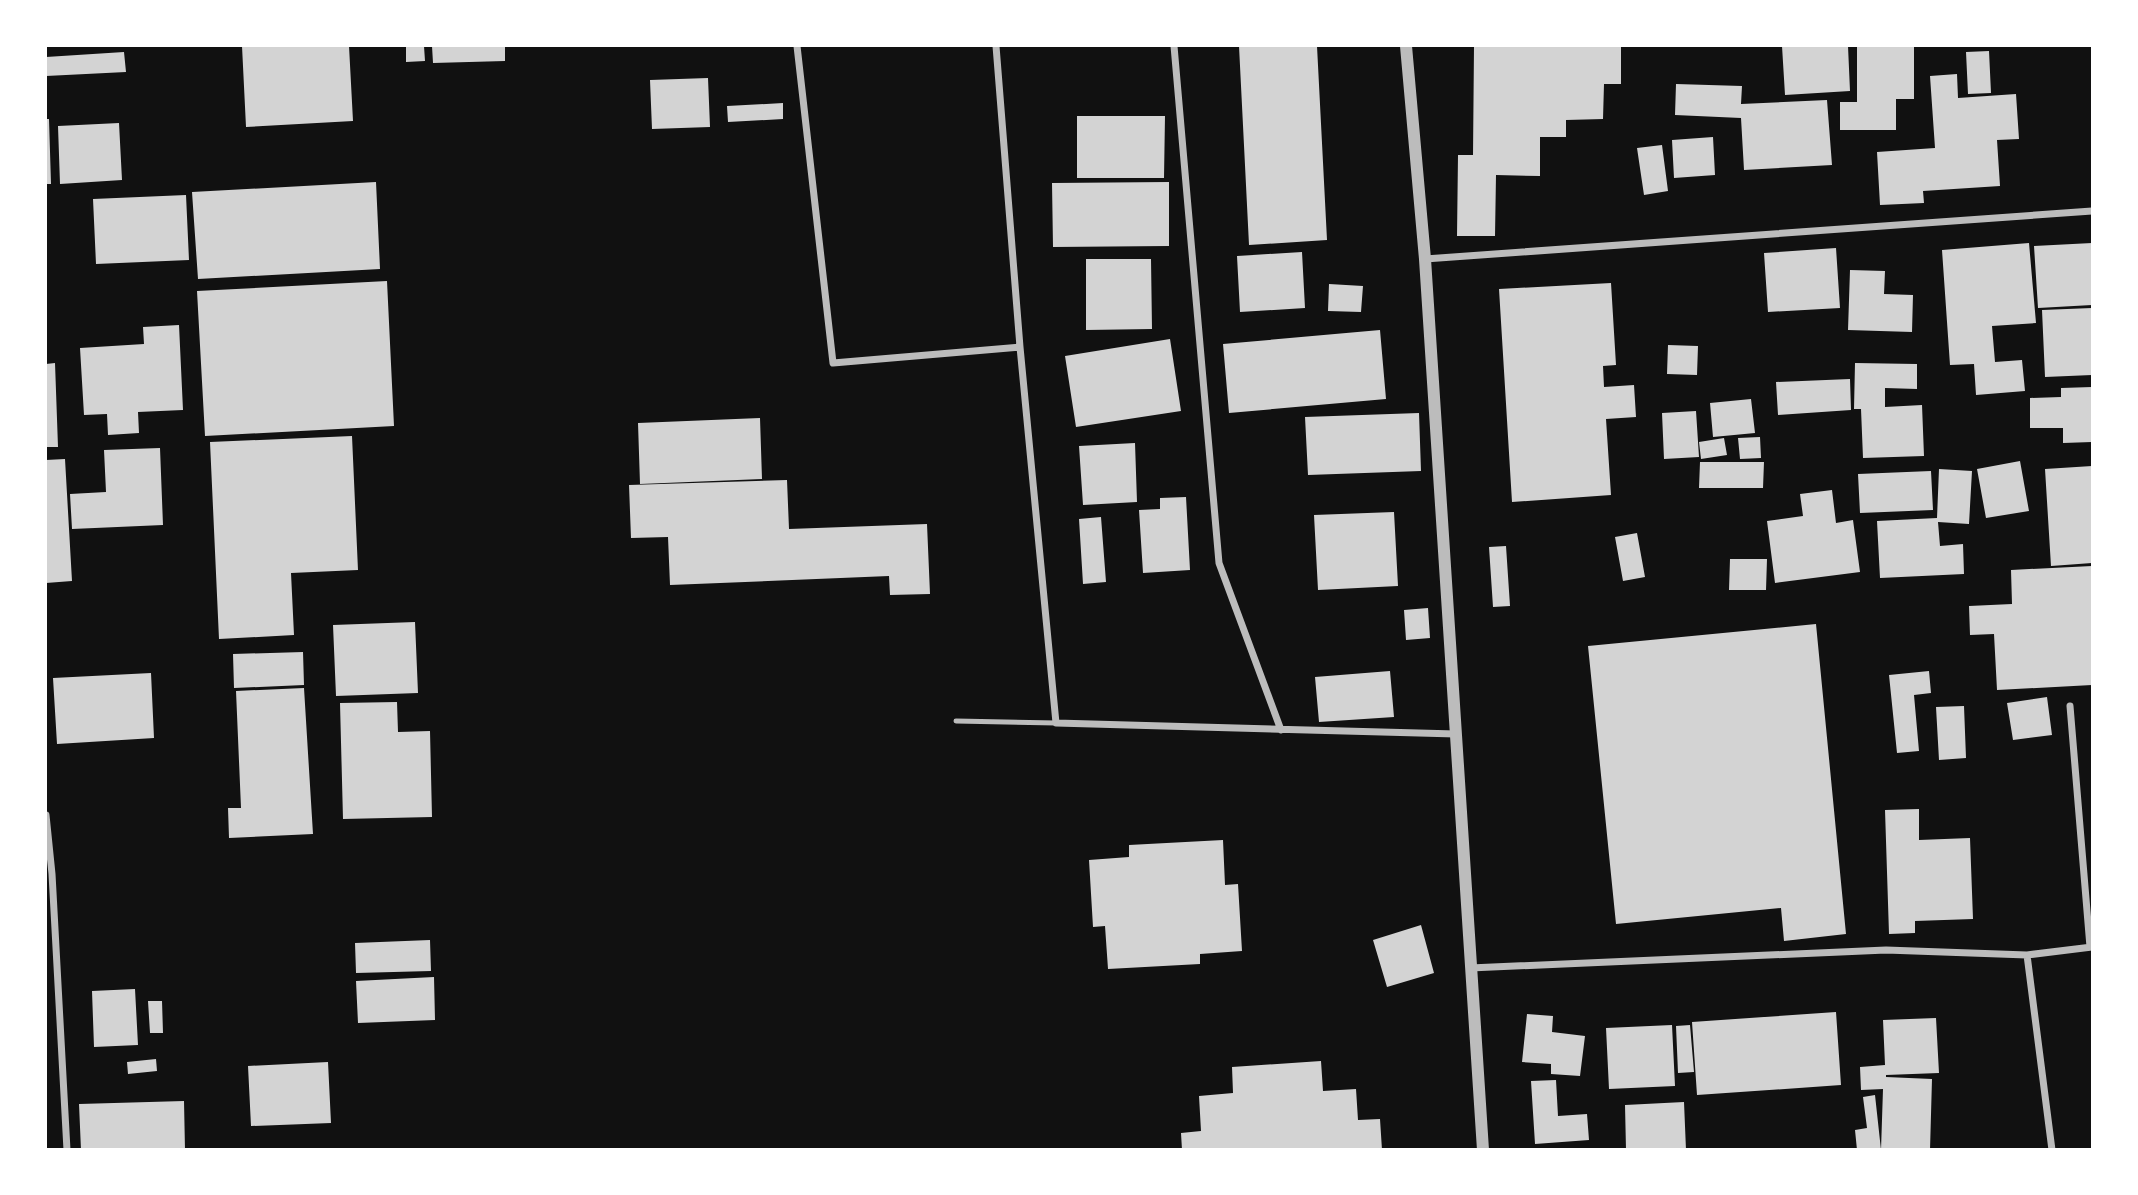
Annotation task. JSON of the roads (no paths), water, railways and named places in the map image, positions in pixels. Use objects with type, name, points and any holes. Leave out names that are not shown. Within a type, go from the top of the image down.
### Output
[{"type":"street","points":[[797,46],[833,363],[1020,347]]},
{"type":"street","points":[[996,46],[1020,347],[1056,723],[1455,734]]},
{"type":"street","points":[[1174,46],[1219,563],[1281,730]]},
{"type":"street","points":[[1406,46],[1425,259],[1483,1150]]},
{"type":"street","points":[[1425,259],[2092,211]]},
{"type":"street","points":[[1470,968],[1886,950],[2026,955],[2091,947],[2070,706]]},
{"type":"street","points":[[46,815],[67,1150]]},
{"type":"street","points":[[2026,955],[2052,1150]]},
{"type":"lane","points":[[956,721],[1056,723]]}]
